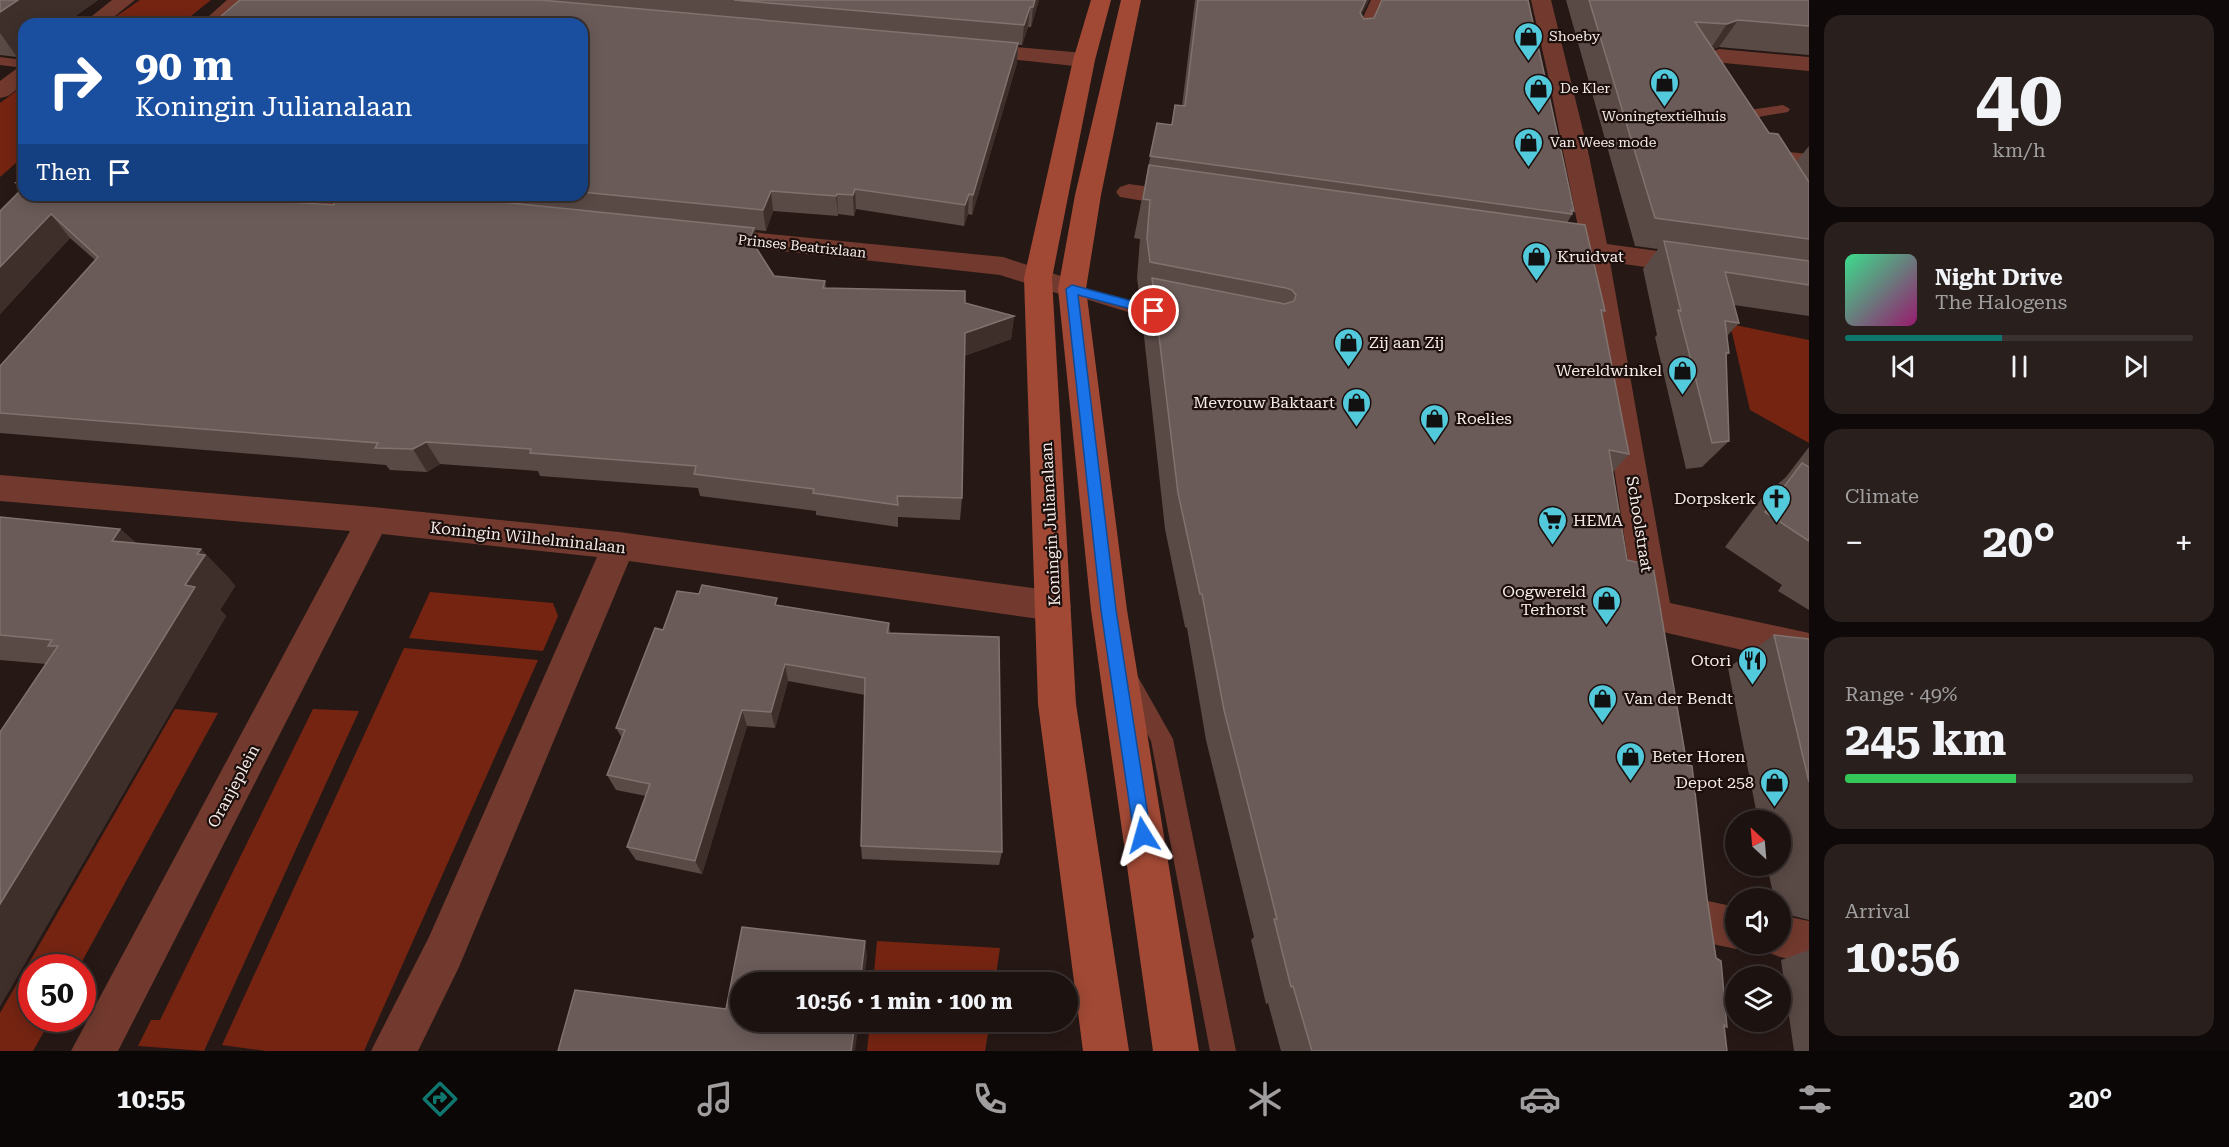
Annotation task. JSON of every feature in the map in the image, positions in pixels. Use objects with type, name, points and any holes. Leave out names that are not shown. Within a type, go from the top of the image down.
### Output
[{"type":"main road","name":"Koningin Julianalaan","points":[[1101,0],[1084,60],[1038,279],[1057,704],[1106,1051]]},
{"type":"main road","points":[[1131,0],[1088,195],[1072,289],[1109,610],[1176,1051]]},
{"type":"street","points":[[100,18],[125,0]]},
{"type":"street","points":[[218,18],[240,0]]},
{"type":"street","name":"Schoolstraat","points":[[1541,0],[1560,75],[1587,255],[1660,650]]},
{"type":"street","points":[[949,47],[1084,60]]},
{"type":"street","points":[[1711,63],[1719,56],[1809,64]]},
{"type":"street","points":[[0,91],[18,78]]},
{"type":"street","points":[[1731,95],[1743,115]]},
{"type":"street","points":[[1763,149],[1809,161]]},
{"type":"street","points":[[1763,149],[1785,186]]},
{"type":"street","points":[[1129,192],[1205,203]]},
{"type":"street","points":[[371,201],[408,205]]},
{"type":"street","name":"Prinses Beatrixlaan","points":[[689,234],[1003,266],[1072,289]]},
{"type":"street","points":[[1587,255],[1714,268]]},
{"type":"street","name":"Koningin Wilhelminalaan","points":[[0,488],[373,520],[619,546],[1054,606]]},
{"type":"street","name":"Oranjeplein","points":[[94,1051],[373,520]]},
{"type":"street","points":[[394,1051],[444,952],[619,546]]},
{"type":"street","points":[[1654,615],[1809,649]]},
{"type":"street","points":[[1791,938],[1809,942]]},
{"type":"lane","points":[[1358,41],[1377,0]]},
{"type":"lane","points":[[0,61],[18,63]]},
{"type":"lane","points":[[1763,149],[1743,115],[1783,109]]},
{"type":"lane","points":[[1072,289],[1131,307],[1188,318]]},
{"type":"lane","points":[[1117,660],[1162,739],[1223,1051]]},
{"type":"shaded area","points":[[140,0],[211,0],[188,18],[114,18]]},
{"type":"shaded area","points":[[18,90],[18,161],[0,177],[0,103]]},
{"type":"shaded area","points":[[1730,324],[1809,340],[1809,443],[1750,410]]},
{"type":"shaded area","points":[[430,592],[553,603],[558,616],[543,651],[409,638]]},
{"type":"shaded area","points":[[404,648],[538,660],[364,1051],[266,1051],[222,1045]]},
{"type":"shaded area","points":[[175,709],[218,713],[86,954],[34,954]]},
{"type":"shaded area","points":[[313,709],[359,711],[204,1051],[138,1046],[151,1020],[160,1020]]},
{"type":"shaded area","points":[[877,941],[1000,948],[996,972],[874,972]]},
{"type":"shaded area","points":[[18,982],[18,1032],[44,1032],[33,1051],[0,1051],[0,1013]]},
{"type":"shaded area","points":[[869,1032],[988,1032],[985,1051],[867,1051]]},
{"type":"building","points":[[0,0],[18,0],[0,12]]},
{"type":"building","points":[[240,0],[541,0],[1018,43],[973,195],[969,194],[965,205],[855,189],[853,195],[837,194],[836,196],[771,191],[763,210],[588,193],[588,18],[219,18]]},
{"type":"building","points":[[734,0],[1035,0],[1024,25]]},
{"type":"building","points":[[1198,0],[1366,0],[1360,13],[1364,19],[1374,18],[1382,0],[1528,0],[1574,211],[1571,210],[1572,214],[1150,156],[1157,123],[1172,125],[1175,105],[1185,106]]},
{"type":"building","points":[[1589,0],[1809,0],[1809,26],[1738,20],[1727,24],[1695,22],[1769,133],[1778,134],[1809,182],[1809,239],[1655,218]]},
{"type":"building","points":[[1149,165],[1585,225],[1605,311],[1601,310],[1629,454],[1609,450],[1627,560],[1653,566],[1687,765],[1692,766],[1707,898],[1716,958],[1721,961],[1727,1051],[1312,1051],[1293,986],[1291,987],[1274,919],[1277,919],[1224,710],[1202,594],[1200,594],[1178,493],[1152,278],[1285,304],[1294,301],[1296,295],[1292,290],[1286,288],[1150,262],[1147,238],[1150,200],[1143,199]]},
{"type":"building","points":[[18,193],[18,201],[276,201],[334,205],[334,201],[491,201],[754,228],[750,238],[774,276],[825,281],[823,288],[965,291],[965,303],[1014,316],[965,333],[962,498],[897,496],[898,505],[813,493],[814,489],[694,474],[696,466],[530,453],[531,449],[426,442],[413,449],[375,448],[378,443],[0,413],[0,366],[98,257],[51,214],[0,267],[0,211]]},
{"type":"building","points":[[1664,241],[1809,261],[1809,285],[1725,272],[1739,323],[1725,321],[1729,353],[1726,353],[1729,441],[1712,443],[1678,310],[1681,311]]},
{"type":"building","points":[[1802,463],[1809,467],[1809,541],[1765,512]]},
{"type":"building","points":[[0,517],[120,529],[112,541],[201,549],[197,554],[205,555],[185,585],[195,587],[0,904],[0,732],[58,646],[48,646],[52,640],[0,635]]},
{"type":"building","points":[[702,585],[777,598],[775,605],[889,623],[887,633],[999,637],[1002,852],[861,846],[865,678],[785,664],[771,712],[742,710],[695,861],[627,847],[650,784],[607,775],[625,730],[616,728],[655,628],[663,630],[677,591],[699,594]]},
{"type":"building","points":[[1774,635],[1809,639],[1809,782]]},
{"type":"building","points":[[742,927],[865,941],[861,972],[733,972]]},
{"type":"building","points":[[730,988],[730,1032],[854,1032],[851,1051],[558,1051],[575,990],[726,1009]]},
{"type":"place","name":"Shoeby","points":[[1528,62]]},
{"type":"place","name":"Woningtextielhuis","points":[[1664,108]]},
{"type":"place","name":"De Kler","points":[[1539,114]]},
{"type":"place","name":"Van Wees mode","points":[[1529,168]]},
{"type":"place","name":"Kruidvat","points":[[1536,282]]},
{"type":"place","name":"Zij aan Zij","points":[[1348,368]]},
{"type":"place","name":"Wereldwinkel","points":[[1683,396]]},
{"type":"place","name":"Mevrouw Baktaart","points":[[1356,428]]},
{"type":"place","name":"Roelies","points":[[1435,444]]},
{"type":"place","name":"Dorpskerk","points":[[1777,524]]},
{"type":"place","name":"HEMA","points":[[1552,546]]},
{"type":"place","name":"Oogwereld Terhorst","points":[[1607,626]]},
{"type":"place","name":"Otori","points":[[1752,686]]},
{"type":"place","name":"Van der Bendt","points":[[1603,724]]},
{"type":"place","name":"Beter Horen","points":[[1631,782]]},
{"type":"place","name":"Depot 258","points":[[1775,808]]},
{"type":"route","points":[[1143,835],[1109,610],[1072,289],[1131,307],[1154,311]]}]
